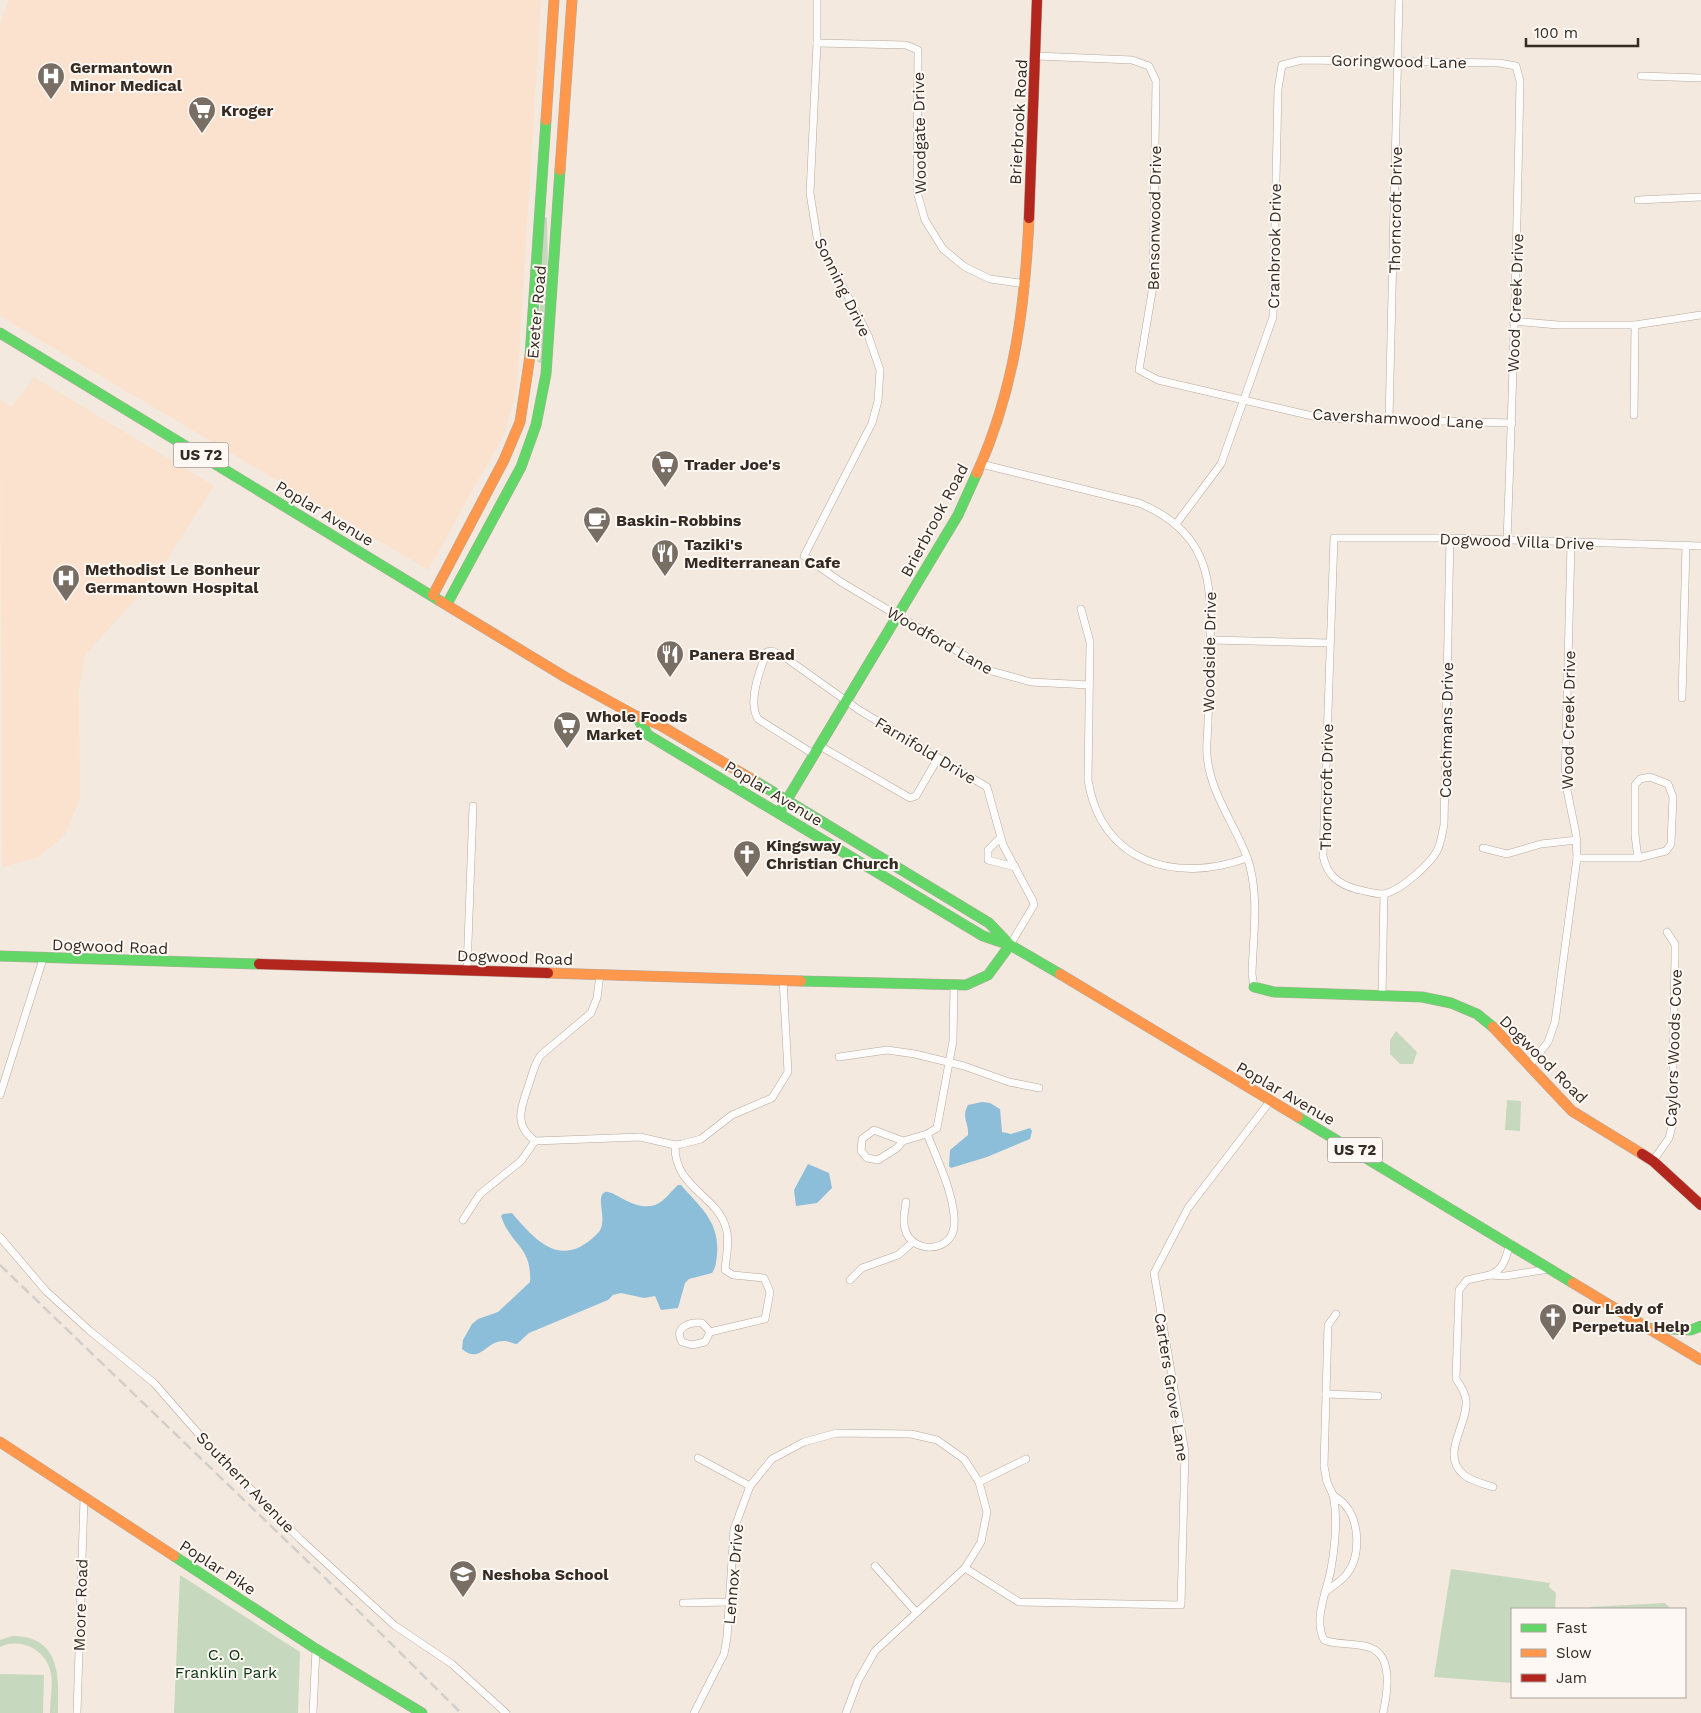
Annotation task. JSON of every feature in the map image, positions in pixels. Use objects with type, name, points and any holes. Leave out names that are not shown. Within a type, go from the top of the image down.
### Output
[{"type":"street","name":"Exeter Road","points":[[433,595],[504,460],[520,422],[530,356],[554,0]]},
{"type":"street","name":"Exeter Road","points":[[447,604],[521,468],[536,424],[546,374],[572,0]]},
{"type":"street","name":"Sonning Drive","points":[[804,556],[872,423],[878,401],[880,370],[868,335],[817,237],[810,193],[817,43],[817,0]]},
{"type":"street","name":"Brierbrook Road","points":[[779,813],[958,515],[981,464],[1009,384],[1018,344],[1026,284],[1037,0]]},
{"type":"street","name":"Thorncroft Drive","points":[[1389,420],[1399,0]]},
{"type":"street","name":"Woodgate Drive","points":[[817,43],[906,45],[918,50],[917,192],[925,220],[943,249],[964,267],[990,279],[1026,284]]},
{"type":"street","name":"Bensonwood Drive","points":[[1036,56],[1132,60],[1149,66],[1156,81],[1153,286],[1139,370]]},
{"type":"street","name":"Goringwood Lane","points":[[1282,65],[1302,60],[1499,63],[1516,66]]},
{"type":"street","name":"Cranbrook Drive","points":[[1176,524],[1221,464],[1273,317],[1278,89],[1282,65]]},
{"type":"street","name":"Wood Creek Drive","points":[[1507,540],[1512,422],[1520,81],[1516,66]]},
{"type":"street","points":[[1641,76],[1701,78]]},
{"type":"street","points":[[1638,200],[1701,196]]},
{"type":"street","points":[[1513,321],[1558,324],[1635,325],[1701,315]]},
{"type":"street","points":[[1634,415],[1635,325]]},
{"type":"street","name":"Poplar Avenue","points":[[0,334],[433,595],[565,677],[636,716],[658,724],[788,800],[989,924],[1010,945]]},
{"type":"street","name":"Cavershamwood Lane","points":[[1139,370],[1158,380],[1321,418],[1512,422]]},
{"type":"street","name":"Woodside Drive","points":[[981,464],[1138,503],[1155,510],[1176,524],[1197,548],[1206,572],[1211,600],[1207,755],[1214,787],[1248,858],[1254,890],[1252,974],[1254,987]]},
{"type":"street","name":"Thorncroft Drive","points":[[1334,538],[1323,856],[1328,871],[1341,884],[1355,889],[1384,894]]},
{"type":"street","name":"Dogwood Villa Drive","points":[[1334,538],[1450,538],[1571,544],[1701,546]]},
{"type":"street","name":"Coachmans Drive","points":[[1384,894],[1416,874],[1437,851],[1442,836],[1450,538]]},
{"type":"street","name":"Wood Creek Drive","points":[[1529,1066],[1548,1042],[1555,1022],[1577,858],[1577,840],[1565,780],[1571,544]]},
{"type":"street","points":[[1682,698],[1686,546]]},
{"type":"street","name":"Woodford Lane","points":[[804,556],[841,582],[975,663],[1003,676],[1041,684],[1089,685]]},
{"type":"street","points":[[1082,609],[1090,642],[1087,772],[1089,791],[1105,828],[1116,841],[1142,859],[1176,869],[1219,866],[1248,858]]},
{"type":"street","points":[[1211,640],[1330,643]]},
{"type":"street","name":"Farnifold Drive","points":[[817,750],[758,719],[754,712],[753,703],[767,652],[772,652],[786,658],[847,701],[987,787],[1000,838],[1034,905],[1010,945]]},
{"type":"street","name":"Poplar Avenue","points":[[636,716],[648,735],[983,936],[1010,945],[1652,1328],[1701,1360]]},
{"type":"street","points":[[817,750],[910,798],[916,796],[938,758]]},
{"type":"street","points":[[1577,858],[1638,858],[1666,851],[1671,844],[1673,796],[1671,788],[1663,781],[1650,777],[1640,779],[1635,785],[1635,835],[1638,858]]},
{"type":"street","points":[[467,970],[473,806]]},
{"type":"street","points":[[1000,838],[988,850],[988,860],[1015,868]]},
{"type":"street","points":[[1483,848],[1507,854],[1541,844],[1577,840]]},
{"type":"street","points":[[1382,996],[1384,894]]},
{"type":"street","name":"Caylors Woods Cove","points":[[1653,1162],[1669,1138],[1672,1126],[1675,944],[1667,932]]},
{"type":"street","name":"Dogwood Road","points":[[0,956],[43,959],[467,970],[954,986],[974,984],[985,980],[1010,945]]},
{"type":"street","points":[[0,1096],[43,959]]},
{"type":"street","points":[[600,974],[597,998],[591,1013],[542,1055],[536,1063],[519,1112],[524,1130],[535,1141],[640,1137],[675,1145],[701,1139],[732,1115],[772,1098],[788,1072],[783,980]]},
{"type":"street","points":[[903,1141],[874,1130],[862,1139],[861,1151],[867,1158],[878,1160],[897,1148],[903,1141],[927,1134],[937,1128],[954,1032],[954,986]]},
{"type":"street","name":"Dogwood Road","points":[[1254,987],[1274,992],[1436,999],[1464,1008],[1498,1031],[1572,1111],[1653,1162],[1701,1205]]},
{"type":"street","points":[[839,1057],[888,1050],[915,1054],[948,1062],[1009,1082],[1039,1088]]},
{"type":"street","name":"Carters Grove Lane","points":[[965,1568],[1020,1602],[1181,1605],[1185,1452],[1154,1273],[1188,1208],[1271,1100]]},
{"type":"street","points":[[906,1202],[904,1228],[913,1242],[919,1246],[934,1248],[944,1245],[951,1239],[954,1227],[950,1198],[927,1134]]},
{"type":"street","points":[[463,1220],[480,1194],[521,1162],[535,1141]]},
{"type":"street","points":[[675,1145],[678,1168],[718,1214],[726,1228],[725,1270],[733,1275],[764,1278],[770,1292],[765,1319],[710,1332]]},
{"type":"street","name":"Southern Avenue","points":[[0,1237],[46,1291],[90,1331],[154,1384],[218,1456],[300,1539],[394,1625],[452,1664],[506,1713]]},
{"type":"street","points":[[850,1280],[862,1268],[898,1255],[913,1242]]},
{"type":"street","points":[[1493,1487],[1464,1475],[1456,1464],[1454,1456],[1466,1407],[1464,1392],[1456,1379],[1459,1290],[1467,1280],[1500,1271],[1505,1262],[1510,1243]]},
{"type":"street","points":[[1490,1275],[1505,1276],[1552,1268]]},
{"type":"street","points":[[1336,1314],[1328,1325],[1324,1466],[1335,1505],[1334,1550],[1321,1609],[1321,1634],[1324,1640],[1334,1644],[1372,1648],[1381,1658],[1386,1670],[1387,1687],[1383,1713]]},
{"type":"street","points":[[1652,1328],[1691,1330],[1701,1326]]},
{"type":"street","points":[[1326,1394],[1378,1396]]},
{"type":"street","name":"Lennox Drive","points":[[694,1713],[724,1654],[727,1638],[734,1529],[750,1486],[772,1459],[804,1442],[837,1433],[911,1434],[937,1440],[964,1459],[979,1482],[987,1512],[981,1542],[965,1568],[875,1651],[858,1681],[846,1713]]},
{"type":"street","name":"Poplar Pike","points":[[0,1442],[316,1649],[422,1713]]},
{"type":"street","points":[[698,1458],[750,1486]]},
{"type":"street","points":[[979,1482],[1026,1459]]},
{"type":"street","points":[[1325,1592],[1347,1574],[1355,1556],[1357,1539],[1354,1521],[1346,1506],[1333,1495]]},
{"type":"street","name":"Moore Road","points":[[77,1713],[84,1498]]},
{"type":"street","points":[[875,1566],[916,1612]]},
{"type":"street","points":[[683,1603],[728,1602]]},
{"type":"street","points":[[313,1713],[316,1649]]},
{"type":"shaded area","points":[[9,0],[541,0],[517,389],[504,434],[428,570],[0,316],[0,23]]},
{"type":"shaded area","name":"Methodist Le Bonheur Germantown Hospital","points":[[34,377],[214,486],[156,577],[85,655],[79,690],[80,799],[65,835],[38,857],[2,867],[0,400],[12,407]]},
{"type":"green space","points":[[547,217],[548,276],[542,362],[540,363],[537,361],[544,218]]},
{"type":"green space","points":[[1396,1031],[1417,1052],[1413,1064],[1400,1064],[1390,1054],[1390,1040]]},
{"type":"green space","points":[[1507,1100],[1521,1101],[1520,1131],[1505,1130]]},
{"type":"green space","points":[[1451,1569],[1550,1583],[1549,1587],[1556,1593],[1555,1608],[1511,1608],[1511,1683],[1434,1677]]},
{"type":"green space","name":"C. O. Franklin Park","points":[[180,1575],[300,1652],[298,1713],[174,1713]]},
{"type":"green space","points":[[1665,1603],[1670,1608],[1590,1608]]},
{"type":"green space","points":[[12,1636],[28,1638],[40,1643],[54,1661],[58,1686],[58,1713],[50,1713],[52,1679],[49,1666],[39,1652],[32,1648],[16,1644],[0,1647],[0,1640]]},
{"type":"green space","points":[[0,1674],[44,1675],[43,1713],[0,1713]]},
{"type":"water","points":[[982,1102],[990,1103],[1000,1109],[1002,1132],[1011,1134],[1030,1128],[1032,1131],[1030,1139],[987,1157],[951,1168],[949,1166],[950,1150],[968,1135],[965,1117],[966,1109],[968,1105]]},
{"type":"water","points":[[808,1164],[829,1173],[832,1188],[817,1203],[796,1206],[794,1190]]},
{"type":"water","points":[[678,1185],[681,1185],[708,1216],[715,1233],[717,1255],[712,1273],[689,1279],[685,1283],[678,1308],[661,1310],[655,1296],[644,1298],[621,1293],[529,1333],[517,1344],[506,1341],[498,1342],[474,1354],[462,1349],[463,1340],[472,1324],[478,1319],[498,1312],[530,1282],[528,1261],[505,1226],[501,1216],[503,1214],[512,1213],[530,1233],[550,1247],[561,1251],[572,1250],[584,1245],[601,1229],[601,1199],[605,1192],[609,1192],[639,1206],[647,1206],[655,1205],[662,1201]]},
{"type":"railway","points":[[0,1265],[326,1579],[461,1713]]},
{"type":"traffic: fast","points":[[530,356],[546,120]]},
{"type":"traffic: fast","points":[[447,604],[521,467],[536,425],[546,374],[560,170]]},
{"type":"traffic: fast","points":[[0,333],[440,601]]},
{"type":"traffic: fast","points":[[779,813],[958,515],[977,473]]},
{"type":"traffic: fast","points":[[636,716],[648,735],[983,936],[1010,945],[1060,974]]},
{"type":"traffic: fast","points":[[755,781],[989,923],[1008,943]]},
{"type":"traffic: fast","points":[[801,981],[966,985],[988,975],[1010,945]]},
{"type":"traffic: fast","points":[[0,956],[259,964]]},
{"type":"traffic: fast","points":[[1254,987],[1274,992],[1422,997],[1451,1003],[1477,1014],[1493,1027]]},
{"type":"traffic: fast","points":[[1298,1117],[1573,1283]]},
{"type":"traffic: fast","points":[[1654,1328],[1691,1330],[1701,1326]]},
{"type":"traffic: fast","points":[[174,1556],[316,1649],[422,1713]]},
{"type":"traffic: slow","points":[[546,120],[554,0]]},
{"type":"traffic: slow","points":[[560,170],[572,0]]},
{"type":"traffic: slow","points":[[977,473],[990,442],[1009,380],[1021,317],[1029,218]]},
{"type":"traffic: slow","points":[[433,595],[504,460],[520,422],[530,356]]},
{"type":"traffic: slow","points":[[440,601],[565,677],[636,716],[658,724],[755,781]]},
{"type":"traffic: slow","points":[[548,973],[801,981]]},
{"type":"traffic: slow","points":[[1060,974],[1298,1117]]},
{"type":"traffic: slow","points":[[1493,1027],[1572,1111],[1642,1154]]},
{"type":"traffic: slow","points":[[1573,1283],[1701,1360]]},
{"type":"traffic: slow","points":[[0,1442],[174,1556]]},
{"type":"traffic: jam","points":[[1029,218],[1037,0]]},
{"type":"traffic: jam","points":[[259,964],[548,973]]},
{"type":"traffic: jam","points":[[1642,1154],[1653,1161],[1701,1205]]},
{"type":"place","name":"Germantown Minor Medical","points":[[51,100]]},
{"type":"place","name":"Kroger","points":[[202,134]]},
{"type":"place","name":"Trader Joe's","points":[[665,488]]},
{"type":"place","name":"Baskin-Robbins","points":[[597,544]]},
{"type":"place","name":"Taziki's Mediterranean Cafe","points":[[665,577]]},
{"type":"place","name":"Methodist Le Bonheur Germantown Hospital","points":[[66,602]]},
{"type":"place","name":"Panera Bread","points":[[670,678]]},
{"type":"place","name":"Whole Foods Market","points":[[567,749]]},
{"type":"place","name":"Kingsway Christian Church","points":[[747,878]]},
{"type":"place","name":"Our Lady of Perpetual Help","points":[[1553,1341]]},
{"type":"place","name":"Neshoba School","points":[[463,1598]]}]
